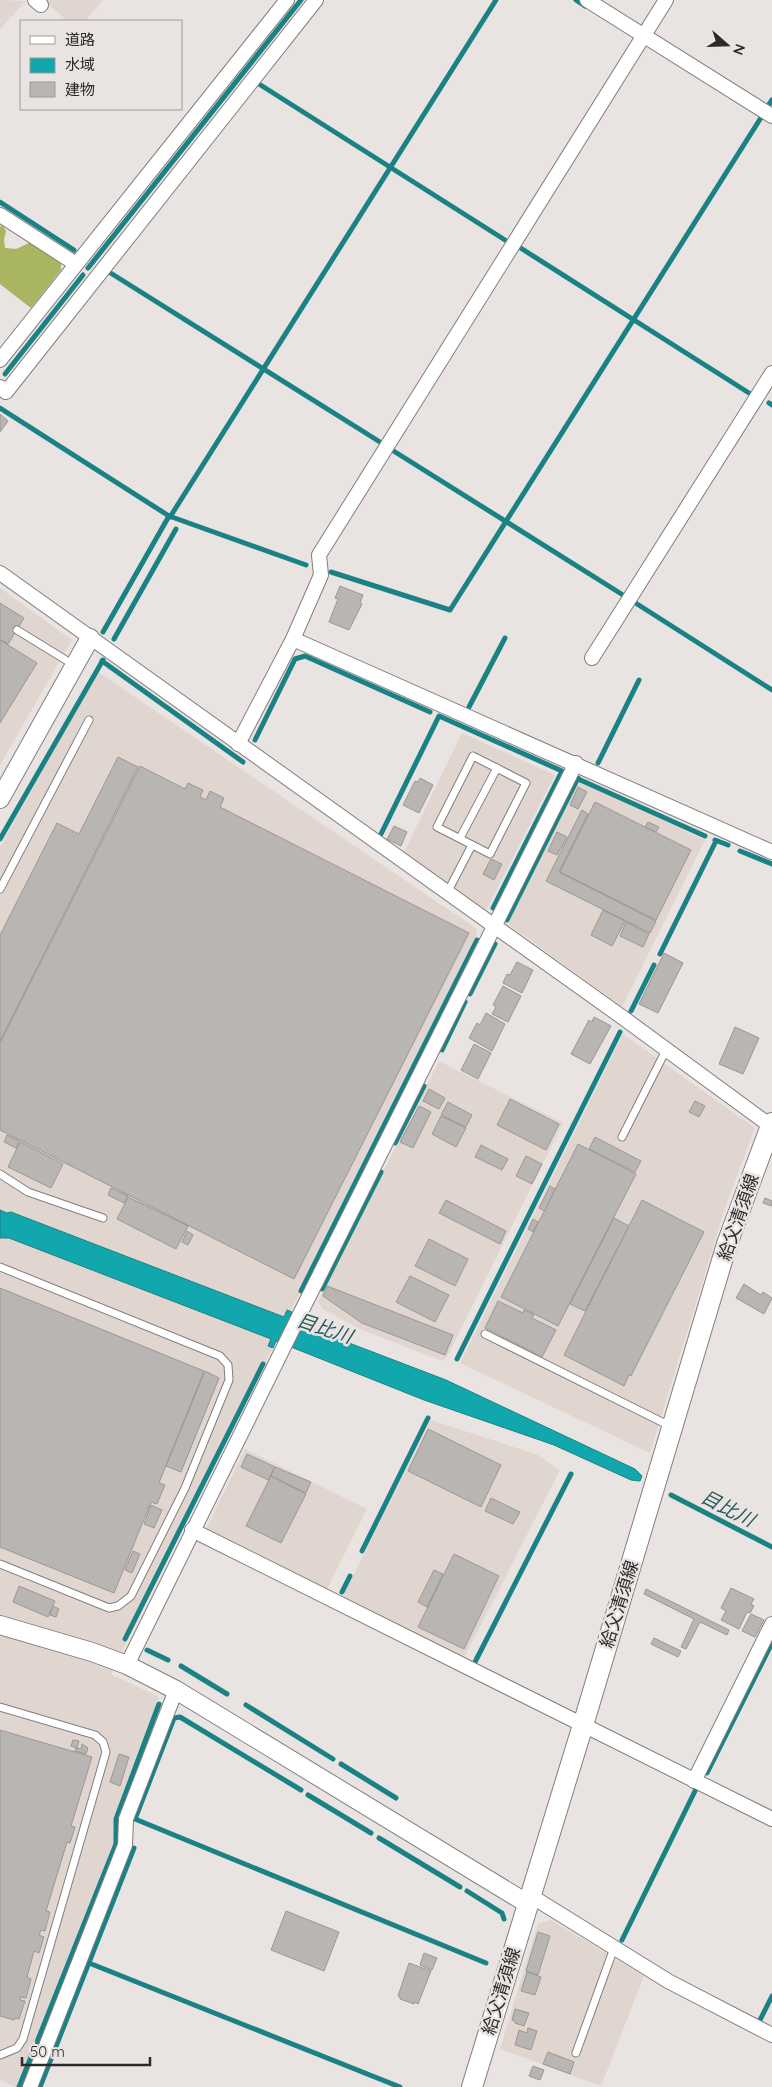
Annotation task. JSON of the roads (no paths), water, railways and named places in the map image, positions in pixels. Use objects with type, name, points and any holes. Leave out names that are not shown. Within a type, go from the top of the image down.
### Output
[{"type":"main road","name":"給父清須線","points":[[472,2087],[728,1244],[772,1125]]},
{"type":"street","points":[[0,360],[287,0]]},
{"type":"street","points":[[0,387],[6,392],[316,0]]},
{"type":"street","points":[[587,0],[772,116]]},
{"type":"street","points":[[238,744],[293,639],[321,575],[318,554],[666,0]]},
{"type":"street","points":[[0,215],[76,264]]},
{"type":"street","points":[[592,658],[772,373]]},
{"type":"street","points":[[0,573],[772,1125]]},
{"type":"street","points":[[0,799],[90,638]]},
{"type":"street","points":[[293,639],[576,763],[772,852]]},
{"type":"street","points":[[127,1665],[300,1312],[576,763]]},
{"type":"street","points":[[192,1530],[772,1820]]},
{"type":"street","points":[[694,1781],[772,1624]]},
{"type":"street","points":[[0,1625],[92,1652],[127,1665],[176,1690],[668,1981],[772,2036]]},
{"type":"street","points":[[30,2087],[125,1846],[126,1819],[176,1690]]},
{"type":"lane","points":[[17,630],[74,665]]},
{"type":"lane","points":[[0,890],[89,720]]},
{"type":"lane","points":[[473,756],[526,783],[490,854],[460,838],[437,827],[473,756]]},
{"type":"lane","points":[[460,838],[497,768]]},
{"type":"lane","points":[[447,893],[472,845]]},
{"type":"lane","points":[[622,1137],[666,1050]]},
{"type":"lane","points":[[0,1174],[28,1192],[103,1218]]},
{"type":"lane","points":[[0,1267],[220,1356],[228,1365],[229,1380],[185,1488],[131,1596],[118,1606],[109,1608],[0,1564]]},
{"type":"lane","points":[[485,1334],[672,1427]]},
{"type":"lane","points":[[0,1707],[95,1734],[103,1742],[106,1752],[105,1761],[23,2039],[17,2048],[0,2056]]},
{"type":"lane","points":[[576,2053],[614,1948]]},
{"type":"water","points":[[0,1210],[7,1213],[11,1212],[284,1317],[287,1310],[292,1312],[289,1320],[446,1380],[635,1469],[642,1476],[640,1481],[631,1480],[554,1445],[424,1400],[276,1341],[273,1348],[268,1346],[271,1339],[9,1238],[0,1238]]},
{"type":"waterway","points":[[88,268],[301,0]]},
{"type":"waterway","points":[[170,517],[496,0]]},
{"type":"waterway","points":[[576,0],[585,6]]},
{"type":"waterway","points":[[259,84],[505,240]]},
{"type":"waterway","points":[[768,106],[772,100]]},
{"type":"waterway","points":[[331,572],[450,610],[762,116]]},
{"type":"waterway","points":[[0,202],[74,250]]},
{"type":"waterway","points":[[519,247],[749,393]]},
{"type":"waterway","points":[[109,272],[380,442]]},
{"type":"waterway","points":[[5,374],[83,275]]},
{"type":"waterway","points":[[0,408],[169,516],[306,565]]},
{"type":"waterway","points":[[392,450],[623,595]]},
{"type":"waterway","points":[[103,632],[169,516]]},
{"type":"waterway","points":[[114,639],[176,529]]},
{"type":"waterway","points":[[634,602],[772,690]]},
{"type":"waterway","points":[[469,707],[505,638]]},
{"type":"waterway","points":[[255,740],[295,659],[305,656],[430,712]]},
{"type":"waterway","points":[[0,839],[103,660]]},
{"type":"waterway","points":[[102,661],[243,762]]},
{"type":"waterway","points":[[598,763],[639,680]]},
{"type":"waterway","points":[[381,834],[439,716],[562,771],[493,908]]},
{"type":"waterway","points":[[576,778],[705,836]]},
{"type":"waterway","points":[[507,920],[578,778]]},
{"type":"waterway","points":[[715,840],[728,845]]},
{"type":"waterway","points":[[660,954],[716,841]]},
{"type":"waterway","points":[[740,851],[772,864]]},
{"type":"waterway","points":[[301,1291],[477,940]]},
{"type":"waterway","points":[[470,994],[495,944]]},
{"type":"waterway","points":[[631,1011],[654,965]]},
{"type":"waterway","points":[[442,1050],[465,1002]]},
{"type":"waterway","points":[[457,1359],[620,1032]]},
{"type":"waterway","points":[[395,1143],[424,1086]]},
{"type":"waterway","points":[[322,1289],[381,1172]]},
{"type":"waterway","points":[[125,1639],[263,1364]]},
{"type":"waterway","points":[[362,1551],[428,1418]]},
{"type":"waterway","points":[[475,1662],[571,1474]]},
{"type":"waterway","name":"目比川","points":[[671,1495],[772,1547]]},
{"type":"waterway","points":[[342,1592],[350,1576]]},
{"type":"waterway","points":[[707,1773],[772,1643]]},
{"type":"waterway","points":[[147,1650],[168,1660]]},
{"type":"waterway","points":[[181,1666],[227,1694]]},
{"type":"waterway","points":[[19,2087],[116,1844],[116,1819],[159,1704]]},
{"type":"waterway","points":[[246,1705],[333,1759]]},
{"type":"waterway","points":[[301,1790],[180,1717],[174,1718],[135,1819],[486,1963]]},
{"type":"waterway","points":[[341,1764],[396,1798]]},
{"type":"waterway","points":[[622,1940],[696,1789]]},
{"type":"waterway","points":[[308,1795],[371,1833]]},
{"type":"waterway","points":[[379,1838],[460,1887]]},
{"type":"waterway","points":[[40,2087],[134,1848]]},
{"type":"waterway","points":[[467,1891],[502,1913],[504,1919]]},
{"type":"waterway","points":[[89,1963],[400,2087]]},
{"type":"waterway","points":[[760,2020],[772,1996]]}]
